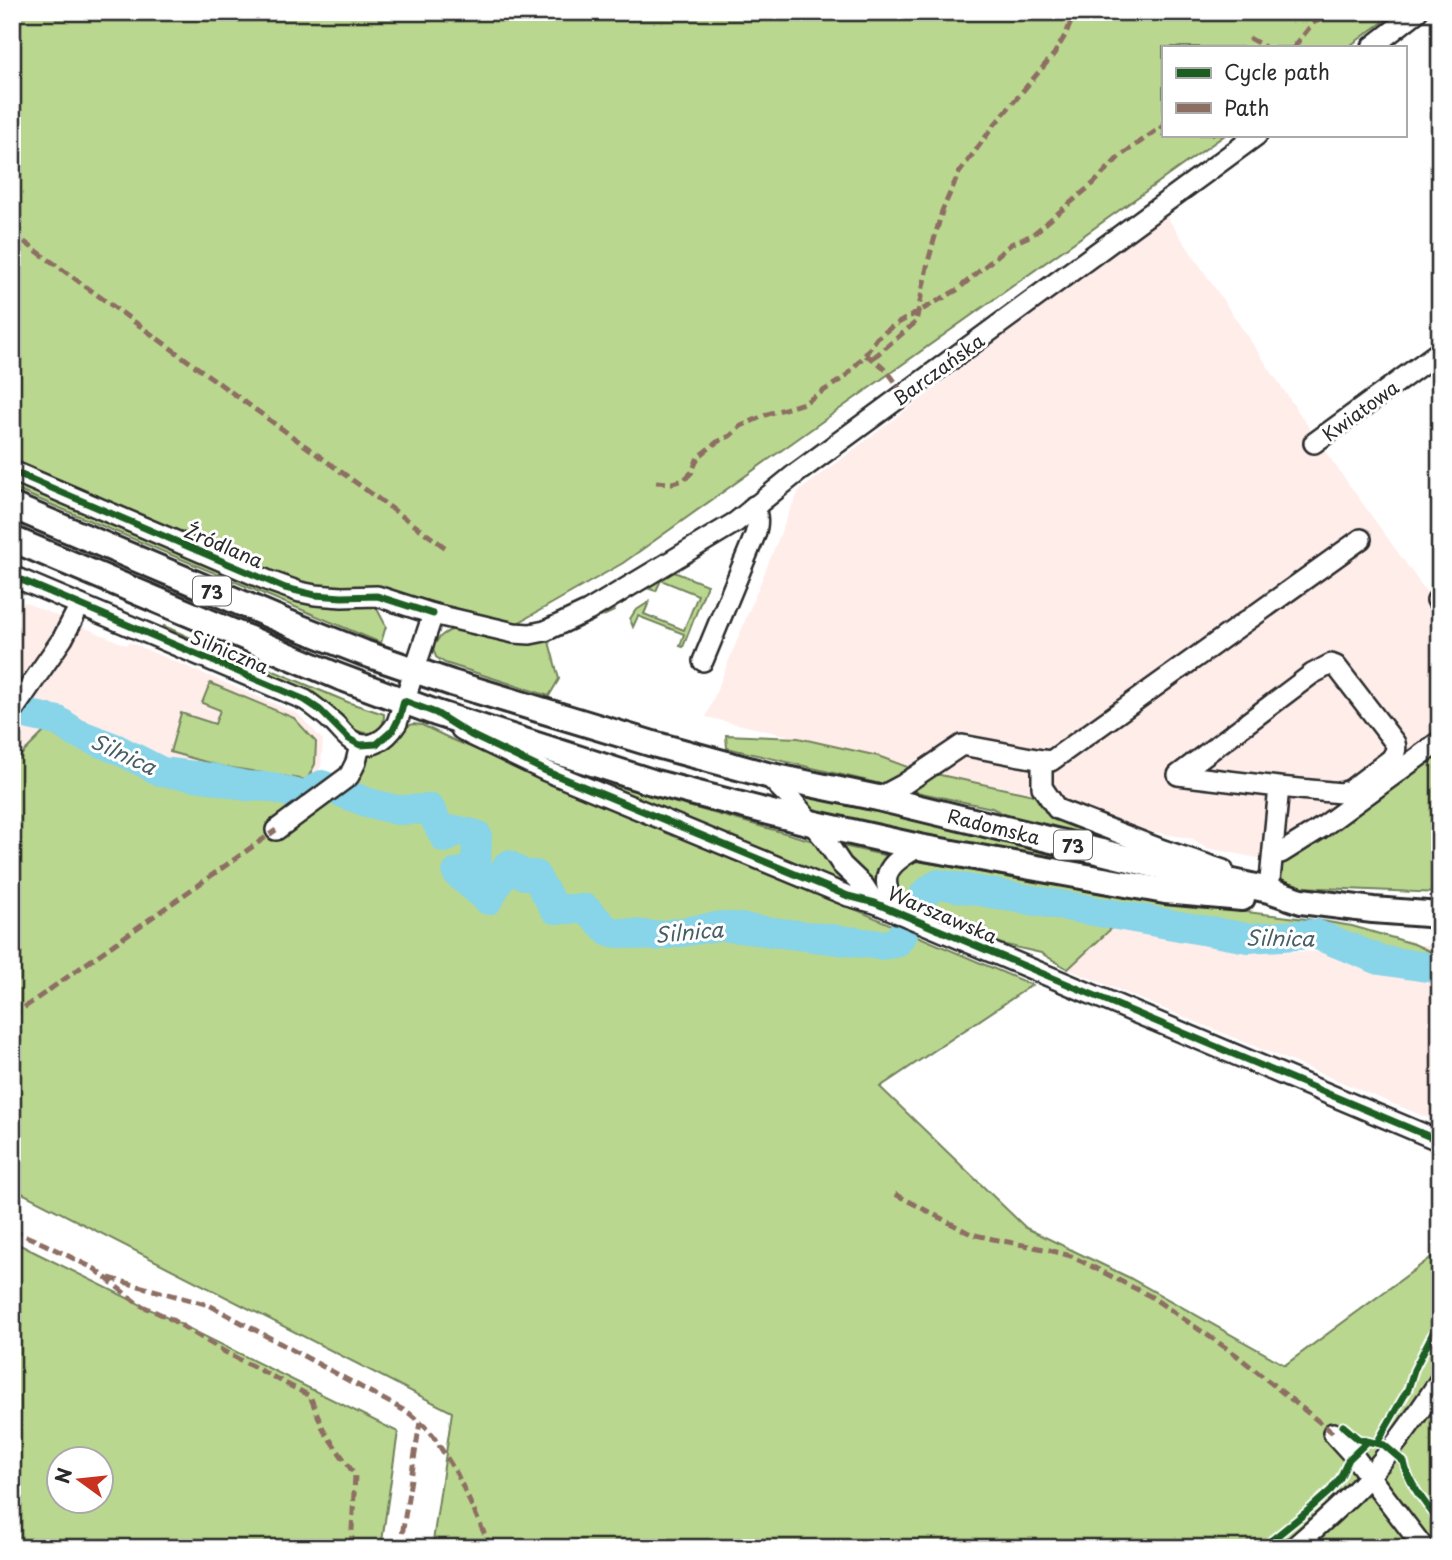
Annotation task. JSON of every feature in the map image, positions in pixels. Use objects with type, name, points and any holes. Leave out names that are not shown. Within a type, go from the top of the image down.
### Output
[{"type":"main road","name":"73","points":[[12,506],[288,623],[415,670]]},
{"type":"main road","name":"73","points":[[12,538],[303,662],[436,713],[652,782],[811,823],[919,847]]},
{"type":"main road","name":"Warszawska","points":[[415,670],[653,744],[767,775]]},
{"type":"main road","name":"Radomska","points":[[767,775],[878,798],[1159,866],[1264,888],[1301,901]]},
{"type":"main road","name":"Radomska","points":[[919,847],[1165,891],[1440,915]]},
{"type":"street","points":[[1373,46],[1417,12]]},
{"type":"street","name":"Barczańska","points":[[514,633],[545,631],[588,611],[736,522],[912,387],[1256,136]]},
{"type":"street","name":"Kwiatowa","points":[[1314,443],[1440,351]]},
{"type":"street","name":"Źródlana","points":[[12,471],[285,588],[315,595],[377,596],[433,614],[514,633]]},
{"type":"street","points":[[703,661],[755,536],[758,514],[754,506]]},
{"type":"street","points":[[878,798],[962,745],[1051,761],[1360,539]]},
{"type":"street","name":"Silniczna","points":[[12,576],[305,700],[320,710],[349,739],[360,745]]},
{"type":"street","points":[[12,712],[63,638],[80,605]]},
{"type":"street","points":[[276,830],[349,776],[360,745],[377,744],[393,730],[433,614]]},
{"type":"street","points":[[1331,664],[1336,666],[1395,743],[1395,753],[1350,790],[1341,793],[1279,787],[1178,775],[1312,674],[1331,664]]},
{"type":"street","name":"Warszawska","points":[[436,713],[471,735],[546,771],[848,896],[876,903],[1440,1141]]},
{"type":"street","points":[[1273,852],[1281,853],[1321,828],[1440,741]]},
{"type":"street","points":[[1042,760],[1042,786],[1057,809],[1234,874],[1264,888],[1273,852],[1279,787]]},
{"type":"street","name":"Warszawska","points":[[767,775],[791,799],[824,838],[842,865],[876,903]]},
{"type":"street","name":"Warszawska","points":[[898,913],[889,898],[887,874],[902,856],[919,847]]},
{"type":"street","points":[[1293,1548],[1369,1477],[1403,1435],[1440,1380]]},
{"type":"street","points":[[1334,1433],[1424,1548]]},
{"type":"shaded area","points":[[1165,214],[1322,447],[1440,611],[1440,739],[1273,861],[1207,848],[1193,839],[1126,827],[1042,797],[913,769],[877,756],[706,717],[799,491]]},
{"type":"shaded area","points":[[24,602],[126,645],[129,642],[298,714],[323,740],[321,766],[312,786],[170,761],[118,745],[12,764],[12,616]]},
{"type":"shaded area","points":[[1114,925],[1245,944],[1250,951],[1348,952],[1440,946],[1440,1123],[1068,969]]},
{"type":"green space","points":[[12,12],[1397,12],[1349,46],[1162,46],[1162,136],[1224,136],[623,563],[516,624],[380,588],[298,584],[12,459]]},
{"type":"green space","points":[[12,479],[248,579],[376,607],[386,626],[381,643],[12,488]]},
{"type":"green space","points":[[669,570],[707,585],[683,647],[680,646],[684,634],[638,616],[633,627],[630,619],[635,611],[649,602],[644,614],[684,630],[698,595],[661,580],[656,591],[647,588],[616,607],[614,611],[601,617],[598,613]]},
{"type":"green space","points":[[164,626],[245,662],[262,666],[350,703],[384,714],[381,727],[369,733],[352,729],[161,630]]},
{"type":"green space","points":[[454,629],[524,643],[548,638],[559,679],[549,696],[445,663],[436,657],[433,648],[441,636]]},
{"type":"green space","points":[[210,683],[294,718],[316,742],[315,764],[307,780],[220,766],[170,752],[181,713],[215,724],[220,710],[202,703]]},
{"type":"green space","points":[[58,718],[118,745],[170,761],[312,786],[322,795],[360,754],[403,728],[413,724],[422,725],[1032,985],[880,1087],[1026,1228],[1128,1277],[1285,1365],[1440,1251],[1440,1548],[432,1548],[452,1412],[12,1188],[12,764]]},
{"type":"green space","points":[[726,735],[798,738],[878,756],[913,769],[881,784],[727,748]]},
{"type":"green space","points":[[1440,739],[1440,893],[1299,887],[1279,878],[1273,861]]},
{"type":"green space","points":[[931,773],[1038,796],[1156,854],[1014,819],[992,808],[912,791],[911,787]]},
{"type":"green space","points":[[609,784],[817,842],[853,888],[611,788]]},
{"type":"green space","points":[[799,794],[1142,874],[932,838],[818,813],[809,807]]},
{"type":"green space","points":[[838,845],[888,856],[879,870],[878,887],[866,880]]},
{"type":"green space","points":[[917,861],[1130,898],[1352,926],[1414,944],[1440,956],[1440,969],[1397,966],[1353,957],[1323,946],[1284,942],[1245,944],[1115,925],[1068,969],[1041,953],[997,943],[902,901],[896,890],[897,876],[904,866]]},
{"type":"green space","points":[[12,1241],[398,1432],[381,1548],[12,1548]]},
{"type":"waterway","name":"Silnica","points":[[30,715],[58,721],[76,733],[117,749],[162,772],[246,786],[270,787],[304,796],[322,785],[369,803],[397,810],[430,809],[445,838],[456,830],[477,835],[476,869],[457,873],[488,900],[508,865],[524,875],[535,875],[555,909],[586,909],[609,932],[655,936],[722,926],[881,945],[896,943],[924,895],[939,884],[1248,938],[1315,934],[1380,960],[1440,969]]},
{"type":"marked path","points":[[873,358],[916,322],[942,211],[959,173],[995,124],[1054,54],[1075,12]]},
{"type":"marked path","points":[[1295,46],[1319,12]]},
{"type":"marked path","points":[[1313,23],[1337,12]]},
{"type":"marked path","points":[[1249,38],[1263,46]]},
{"type":"marked path","points":[[865,355],[877,338],[893,326],[957,290],[1011,244],[1032,235],[1094,183],[1120,156],[1162,127]]},
{"type":"marked path","points":[[12,233],[446,548]]},
{"type":"marked path","points":[[656,482],[672,483],[684,480],[692,472],[698,457],[717,442],[730,436],[741,426],[804,403],[844,378],[865,355],[887,372],[902,394]]},
{"type":"marked path","points":[[12,1016],[276,830]]},
{"type":"marked path","points":[[895,1194],[971,1234],[1071,1256],[1150,1296],[1235,1354],[1333,1433]]},
{"type":"marked path","points":[[12,1230],[95,1269],[138,1304],[169,1318],[225,1352],[310,1396],[324,1431],[355,1475],[351,1548]]},
{"type":"marked path","points":[[109,1278],[209,1305],[409,1413],[430,1431],[457,1474],[491,1548]]},
{"type":"marked path","points":[[400,1548],[420,1422]]},
{"type":"cycle path","points":[[12,471],[285,588],[315,595],[377,596],[433,614]]},
{"type":"cycle path","points":[[12,576],[305,700],[320,710],[349,739],[360,745],[377,744],[393,730],[404,701],[436,713],[471,735],[546,771],[848,896],[875,903],[1440,1141]]},
{"type":"cycle path","points":[[1377,1443],[1408,1389],[1414,1370],[1440,1319]]},
{"type":"cycle path","points":[[1343,1426],[1358,1439],[1384,1445],[1404,1462],[1414,1486],[1440,1523]]},
{"type":"cycle path","points":[[1262,1548],[1331,1490],[1349,1459],[1367,1442]]}]
